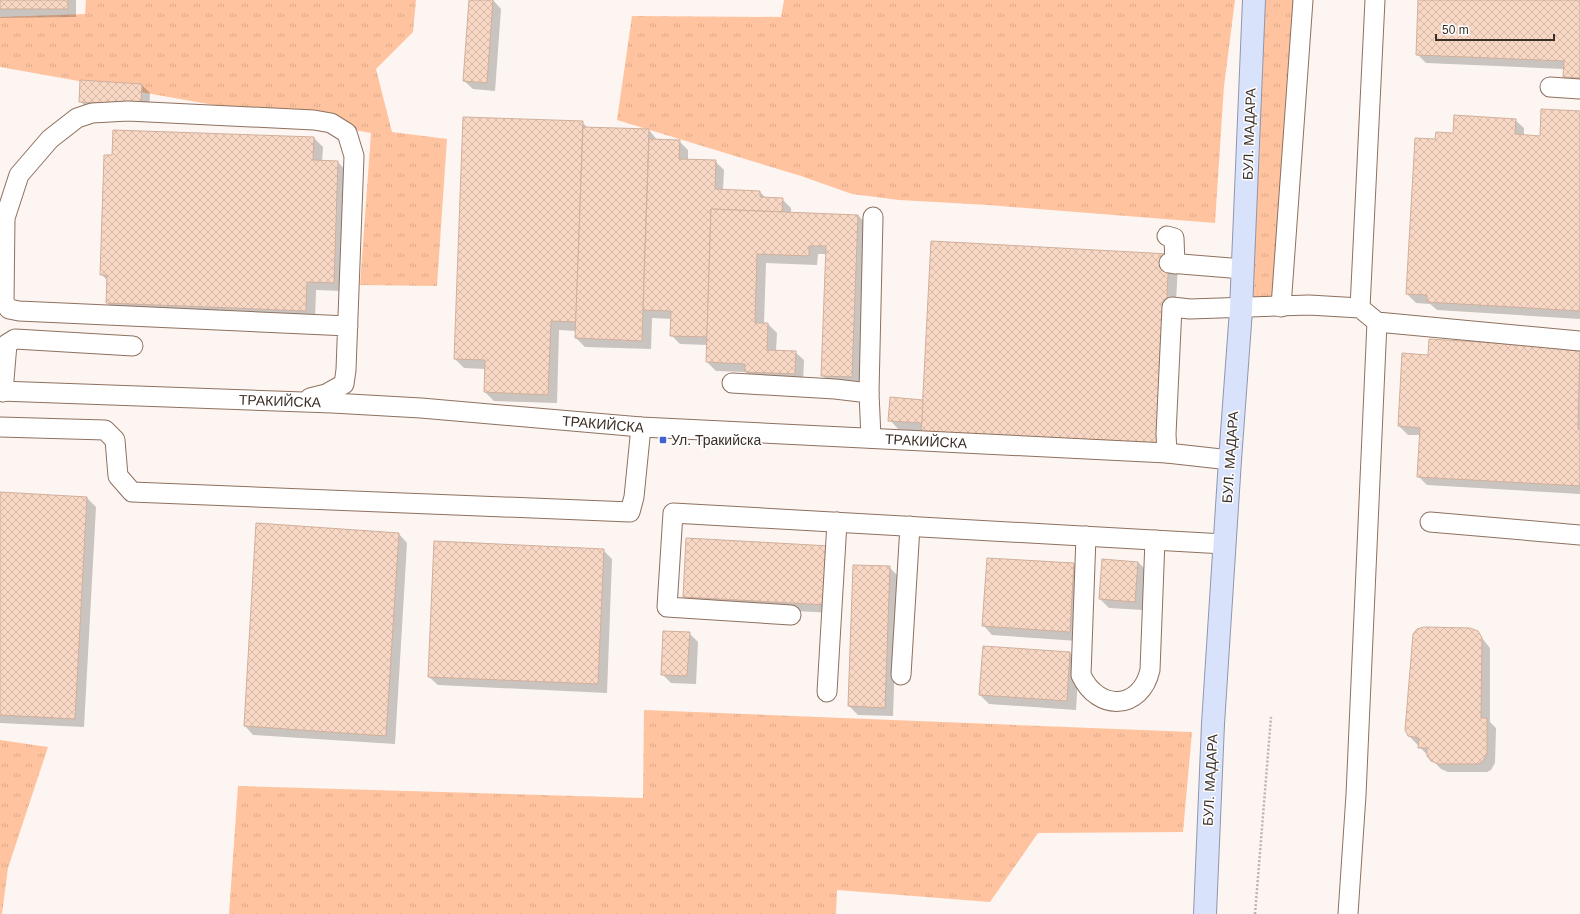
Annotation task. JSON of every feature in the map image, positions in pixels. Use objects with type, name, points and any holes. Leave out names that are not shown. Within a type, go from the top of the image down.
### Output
[{"type":"main road","name":"БУЛ. МАДАРА","points":[[1205,914],[1207,834],[1224,544],[1242,307],[1254,0]]},
{"type":"street","points":[[1281,307],[1304,0]]},
{"type":"street","points":[[1360,308],[1374,0]]},
{"type":"street","points":[[1550,87],[1580,89]]},
{"type":"street","points":[[296,401],[326,394],[344,384],[348,326],[354,156],[347,133],[331,123],[314,120],[128,111],[92,113],[77,118],[50,139],[19,175],[5,218],[4,302],[9,309],[19,311],[348,326]]},
{"type":"street","points":[[872,438],[869,393],[873,217]]},
{"type":"street","points":[[1167,236],[1174,238],[1172,264],[1243,269]]},
{"type":"street","points":[[1167,453],[1166,434],[1172,307],[1190,309],[1309,305],[1360,308],[1377,322],[1580,341]]},
{"type":"street","points":[[1348,914],[1356,787],[1377,322]]},
{"type":"street","points":[[2,392],[7,344],[15,339],[133,346]]},
{"type":"street","points":[[732,383],[869,393]]},
{"type":"street","name":"ТРАКИЙСКА","points":[[2,392],[296,401],[421,408],[640,427],[1167,453],[1230,460]]},
{"type":"street","points":[[0,427],[105,430],[115,440],[118,476],[132,492],[630,512],[634,497],[640,427]]},
{"type":"street","points":[[791,615],[667,607],[673,513],[1224,544]]},
{"type":"street","points":[[827,692],[837,522]]},
{"type":"street","points":[[1430,522],[1580,535]]},
{"type":"street","points":[[901,675],[910,526]]},
{"type":"street","points":[[1086,536],[1081,675],[1086,686],[1095,695],[1105,700],[1117,702],[1127,700],[1136,695],[1143,688],[1149,674],[1155,540]]},
{"type":"path","points":[[1255,914],[1271,717]]},
{"type":"green space","points":[[86,0],[416,0],[413,32],[376,69],[392,132],[447,139],[437,286],[360,285],[371,133],[0,67],[0,17],[85,14]]},
{"type":"green space","points":[[784,0],[1235,0],[1224,86],[1215,223],[988,205],[899,200],[852,194],[801,176],[617,120],[632,16],[781,17]]},
{"type":"green space","points":[[1254,0],[1303,0],[1281,307],[1241,307]]},
{"type":"green space","points":[[644,710],[1192,732],[1183,832],[1038,833],[990,902],[837,890],[836,914],[229,914],[238,786],[643,798]]},
{"type":"green space","points":[[0,740],[48,747],[8,868],[2,914],[0,914]]},
{"type":"building","points":[[0,0],[68,0],[68,9],[0,9]]},
{"type":"building","points":[[469,0],[493,0],[487,83],[463,81]]},
{"type":"building","points":[[1418,0],[1580,0],[1580,78],[1563,77],[1564,61],[1416,55]]},
{"type":"building","points":[[80,80],[142,84],[141,105],[79,102]]},
{"type":"building","points":[[1541,109],[1580,111],[1580,311],[1427,302],[1427,295],[1406,294],[1415,138],[1435,139],[1436,132],[1453,133],[1454,115],[1516,119],[1515,134],[1540,136]]},
{"type":"building","points":[[463,117],[583,121],[576,322],[551,321],[548,395],[484,392],[485,360],[454,359]]},
{"type":"building","points":[[583,127],[649,129],[642,341],[575,338]]},
{"type":"building","points":[[113,130],[314,137],[313,160],[338,161],[334,283],[307,282],[306,311],[106,303],[107,275],[100,275],[104,155],[112,155]]},
{"type":"building","points":[[649,139],[680,140],[679,159],[716,160],[715,189],[760,191],[760,197],[783,198],[782,212],[711,209],[707,337],[670,336],[671,311],[643,310]]},
{"type":"building","points":[[711,209],[858,215],[852,377],[821,376],[826,246],[809,246],[809,256],[757,254],[755,323],[768,323],[767,350],[796,351],[795,374],[745,372],[745,364],[706,362]]},
{"type":"building","points":[[931,241],[1169,254],[1160,445],[921,432]]},
{"type":"building","points":[[1429,339],[1580,348],[1578,429],[1580,429],[1580,486],[1417,477],[1420,428],[1398,426],[1402,353],[1428,355]]},
{"type":"building","points":[[890,397],[923,400],[922,423],[888,421]]},
{"type":"building","points":[[0,492],[87,497],[75,719],[0,715]]},
{"type":"building","points":[[256,523],[399,533],[386,736],[244,726]]},
{"type":"building","points":[[686,538],[830,546],[827,605],[683,597]]},
{"type":"building","points":[[434,541],[604,549],[598,684],[428,677]]},
{"type":"building","points":[[987,558],[1074,563],[1070,632],[982,626]]},
{"type":"building","points":[[1102,559],[1138,562],[1135,602],[1099,599]]},
{"type":"building","points":[[853,565],[890,566],[885,708],[848,706]]},
{"type":"building","points":[[1424,627],[1470,628],[1478,631],[1482,638],[1481,718],[1487,718],[1487,754],[1483,761],[1478,764],[1438,764],[1431,761],[1427,756],[1427,748],[1418,748],[1419,738],[1408,736],[1405,730],[1413,634],[1417,629]]},
{"type":"building","points":[[663,631],[690,632],[687,676],[661,675]]},
{"type":"building","points":[[983,646],[1070,652],[1067,701],[979,695]]},
{"type":"place","name":"Ул. Тракийска","points":[[663,440]]}]
